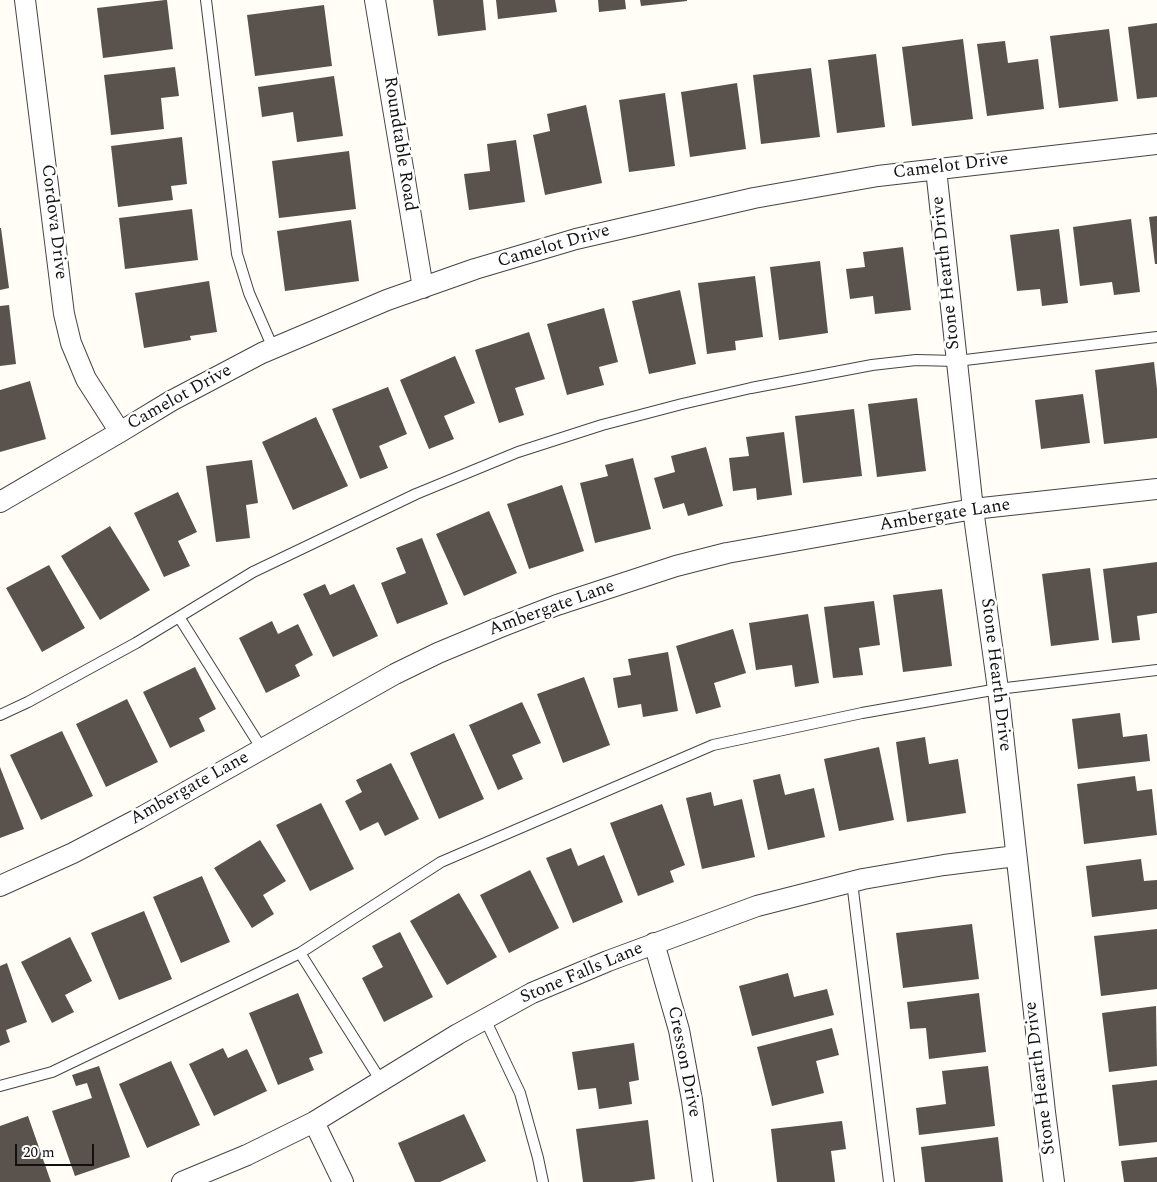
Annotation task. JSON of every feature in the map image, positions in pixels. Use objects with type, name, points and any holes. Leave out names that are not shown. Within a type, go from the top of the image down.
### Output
[{"type":"street","name":"Cordova Drive","points":[[25,0],[64,314],[71,343],[86,379],[120,432]]},
{"type":"street","name":"Roundtable Road","points":[[375,0],[423,288]]},
{"type":"street","name":"Camelot Drive","points":[[0,502],[171,401],[273,348],[387,300],[475,269],[576,239],[754,198],[878,176],[1157,144]]},
{"type":"street","name":"Stone Hearth Drive","points":[[936,169],[973,510],[998,688],[1054,1182]]},
{"type":"street","name":"Ambergate Lane","points":[[0,886],[72,853],[138,819],[395,674],[557,604],[676,566],[727,553],[973,510],[1157,489]]},
{"type":"street","name":"Stone Falls Lane","points":[[182,1182],[247,1155],[314,1122],[485,1019],[532,994],[608,961],[758,906],[863,879],[944,865],[1016,856]]},
{"type":"street","name":"Cresson Drive","points":[[654,944],[679,1030],[692,1100],[703,1182]]},
{"type":"street","points":[[314,1122],[343,1182]]},
{"type":"lane","points":[[206,0],[237,254],[249,293],[273,348]]},
{"type":"lane","points":[[0,715],[136,644],[261,568],[416,494],[518,452],[602,425],[751,388],[872,365],[916,360],[957,361],[1157,337]]},
{"type":"lane","points":[[179,617],[262,749]]},
{"type":"lane","points":[[0,1086],[52,1072],[300,953],[441,862],[713,745],[998,688],[1157,670]]},
{"type":"lane","points":[[852,882],[889,1182]]},
{"type":"lane","points":[[300,953],[381,1081]]},
{"type":"lane","points":[[485,1019],[520,1093],[543,1182]]},
{"type":"building","points":[[167,0],[173,49],[103,58],[97,8]]},
{"type":"building","points":[[433,0],[483,0],[486,30],[438,36]]},
{"type":"building","points":[[496,0],[555,0],[557,12],[498,19]]},
{"type":"building","points":[[598,0],[625,0],[626,9],[599,12]]},
{"type":"building","points":[[640,0],[687,0],[687,1],[641,6]]},
{"type":"building","points":[[324,5],[332,66],[255,76],[247,15]]},
{"type":"building","points":[[1157,23],[1157,97],[1137,99],[1128,27]]},
{"type":"building","points":[[1109,29],[1118,101],[1059,108],[1050,36]]},
{"type":"building","points":[[963,39],[973,119],[912,126],[902,47]]},
{"type":"building","points":[[1005,41],[1008,63],[1038,59],[1044,109],[987,116],[977,44]]},
{"type":"building","points":[[876,54],[885,127],[837,133],[828,60]]},
{"type":"building","points":[[175,67],[179,96],[161,98],[164,129],[111,135],[104,75]]},
{"type":"building","points":[[811,68],[820,137],[761,144],[753,75]]},
{"type":"building","points":[[334,76],[343,136],[297,142],[293,112],[262,117],[258,87]]},
{"type":"building","points":[[737,83],[746,149],[690,157],[681,92]]},
{"type":"building","points":[[665,93],[675,166],[629,172],[619,100]]},
{"type":"building","points":[[586,105],[602,183],[545,195],[533,135],[550,131],[547,114]]},
{"type":"building","points":[[182,137],[187,184],[171,186],[173,200],[118,207],[111,146]]},
{"type":"building","points":[[516,140],[525,202],[469,210],[464,174],[490,171],[487,144]]},
{"type":"building","points":[[349,151],[356,209],[279,218],[272,161]]},
{"type":"building","points":[[192,209],[198,260],[125,269],[119,218]]},
{"type":"building","points":[[1157,216],[1157,264],[1155,264],[1149,217]]},
{"type":"building","points":[[1131,219],[1140,292],[1114,295],[1112,282],[1080,286],[1073,227]]},
{"type":"building","points":[[351,220],[359,281],[285,291],[277,231]]},
{"type":"building","points":[[0,228],[9,288],[0,290]]},
{"type":"building","points":[[1059,229],[1068,303],[1042,306],[1040,289],[1017,291],[1010,235]]},
{"type":"building","points":[[903,247],[911,310],[875,314],[873,296],[850,299],[846,269],[865,267],[863,252]]},
{"type":"building","points":[[820,261],[828,333],[779,340],[770,267]]},
{"type":"building","points":[[755,276],[763,337],[735,341],[736,350],[707,354],[698,283]]},
{"type":"building","points":[[209,281],[217,332],[190,336],[191,340],[144,348],[135,293]]},
{"type":"building","points":[[680,290],[696,364],[649,374],[632,301]]},
{"type":"building","points":[[9,305],[16,364],[0,366],[0,306]]},
{"type":"building","points":[[604,308],[618,362],[599,367],[604,385],[567,395],[547,324]]},
{"type":"building","points":[[529,332],[545,379],[515,388],[524,415],[499,423],[475,350]]},
{"type":"building","points":[[455,356],[475,403],[444,416],[454,439],[429,449],[400,380]]},
{"type":"building","points":[[1154,362],[1157,389],[1157,438],[1104,444],[1095,370]]},
{"type":"building","points":[[30,381],[46,439],[0,452],[0,390]]},
{"type":"building","points":[[388,387],[407,434],[379,446],[388,468],[360,479],[332,409]]},
{"type":"building","points":[[1083,394],[1090,443],[1041,449],[1035,400]]},
{"type":"building","points":[[917,398],[926,471],[877,477],[868,404]]},
{"type":"building","points":[[854,409],[862,476],[803,483],[795,416]]},
{"type":"building","points":[[316,417],[348,486],[293,510],[262,442]]},
{"type":"building","points":[[784,432],[792,495],[757,500],[756,488],[733,491],[729,458],[749,456],[746,437]]},
{"type":"building","points":[[706,447],[723,506],[688,516],[684,503],[663,509],[654,478],[675,472],[671,456]]},
{"type":"building","points":[[633,458],[651,529],[595,543],[580,483],[608,476],[605,465]]},
{"type":"building","points":[[252,460],[258,503],[246,505],[250,538],[216,542],[206,466]]},
{"type":"building","points":[[562,485],[584,551],[529,569],[507,504]]},
{"type":"building","points":[[178,492],[197,532],[178,541],[190,566],[164,577],[134,513]]},
{"type":"building","points":[[489,511],[517,573],[464,596],[436,534]]},
{"type":"building","points":[[110,526],[150,590],[100,620],[61,556]]},
{"type":"building","points":[[422,538],[448,604],[397,624],[381,583],[406,573],[396,548]]},
{"type":"building","points":[[1157,562],[1157,613],[1137,616],[1140,640],[1112,643],[1103,569]]},
{"type":"building","points":[[49,565],[85,628],[42,652],[6,588]]},
{"type":"building","points":[[1090,568],[1099,640],[1051,646],[1042,574]]},
{"type":"building","points":[[325,584],[330,595],[354,584],[378,636],[333,657],[303,594]]},
{"type":"building","points":[[942,589],[952,666],[903,672],[893,595]]},
{"type":"building","points":[[874,601],[880,645],[859,648],[863,675],[833,678],[824,607]]},
{"type":"building","points":[[808,614],[819,683],[795,687],[792,665],[756,670],[749,623]]},
{"type":"building","points":[[272,621],[278,634],[298,624],[313,655],[295,665],[300,676],[266,693],[239,638]]},
{"type":"building","points":[[733,629],[746,673],[714,683],[721,707],[696,714],[676,646]]},
{"type":"building","points":[[668,652],[678,711],[643,717],[641,704],[618,708],[613,678],[631,675],[628,659]]},
{"type":"building","points":[[195,667],[216,709],[199,718],[205,731],[170,748],[143,692]]},
{"type":"building","points":[[584,677],[610,745],[563,763],[537,694]]},
{"type":"building","points":[[127,699],[158,762],[106,787],[76,724]]},
{"type":"building","points":[[522,702],[541,743],[512,755],[523,779],[498,790],[469,725]]},
{"type":"building","points":[[1120,713],[1123,737],[1147,734],[1150,761],[1078,769],[1072,719]]},
{"type":"building","points":[[62,731],[93,796],[41,820],[10,755]]},
{"type":"building","points":[[454,733],[484,799],[439,819],[410,753]]},
{"type":"building","points":[[925,737],[929,764],[958,759],[966,813],[907,822],[896,742]]},
{"type":"building","points":[[879,747],[894,820],[839,831],[824,759]]},
{"type":"building","points":[[391,763],[419,819],[385,836],[378,822],[360,831],[345,801],[362,792],[356,780]]},
{"type":"building","points":[[0,767],[24,829],[0,838]]},
{"type":"building","points":[[780,774],[785,795],[814,788],[825,837],[768,850],[753,780]]},
{"type":"building","points":[[1135,776],[1137,791],[1152,789],[1157,835],[1084,844],[1077,784]]},
{"type":"building","points":[[711,792],[714,806],[742,799],[755,857],[702,869],[686,798]]},
{"type":"building","points":[[321,803],[354,869],[310,891],[276,825]]},
{"type":"building","points":[[662,804],[685,865],[670,871],[674,882],[638,896],[610,823]]},
{"type":"building","points":[[260,840],[286,881],[263,895],[274,914],[252,928],[214,868]]},
{"type":"building","points":[[571,848],[578,866],[604,855],[623,902],[573,923],[546,858]]},
{"type":"building","points":[[1141,859],[1144,881],[1157,880],[1157,909],[1092,917],[1086,866]]},
{"type":"building","points":[[530,870],[559,928],[509,953],[480,895]]},
{"type":"building","points":[[202,876],[230,942],[181,963],[153,897]]},
{"type":"building","points":[[459,893],[497,957],[447,985],[410,921]]},
{"type":"building","points":[[144,911],[172,979],[119,1000],[91,933]]},
{"type":"building","points":[[972,924],[979,979],[903,988],[896,933]]},
{"type":"building","points":[[1157,929],[1157,989],[1101,996],[1094,936]]},
{"type":"building","points":[[400,932],[433,997],[384,1022],[362,978],[383,967],[372,946]]},
{"type":"building","points":[[70,937],[92,981],[65,995],[74,1012],[52,1023],[21,962]]},
{"type":"building","points":[[7,963],[27,1022],[6,1030],[10,1042],[0,1046],[0,966]]},
{"type":"building","points":[[788,973],[794,997],[827,989],[834,1015],[752,1036],[739,986]]},
{"type":"building","points":[[298,993],[323,1053],[309,1058],[314,1070],[278,1085],[249,1013]]},
{"type":"building","points":[[979,993],[986,1052],[929,1059],[926,1028],[910,1029],[907,1002]]},
{"type":"building","points":[[1156,1006],[1157,1066],[1109,1072],[1102,1013]]},
{"type":"building","points":[[832,1028],[839,1055],[816,1061],[824,1093],[772,1106],[757,1047]]},
{"type":"building","points":[[634,1043],[639,1080],[629,1082],[632,1104],[599,1109],[596,1088],[578,1090],[572,1052]]},
{"type":"building","points":[[223,1048],[228,1058],[247,1049],[267,1091],[214,1116],[189,1064]]},
{"type":"building","points":[[171,1061],[200,1125],[147,1148],[119,1084]]},
{"type":"building","points":[[99,1066],[130,1157],[75,1176],[52,1111],[92,1098],[87,1083],[76,1086],[72,1075]]},
{"type":"building","points":[[988,1066],[995,1126],[919,1135],[916,1108],[946,1104],[942,1071]]},
{"type":"building","points":[[1157,1080],[1157,1142],[1119,1146],[1112,1085]]},
{"type":"building","points":[[464,1114],[486,1161],[440,1182],[415,1182],[398,1143]]},
{"type":"building","points":[[28,1116],[51,1182],[0,1182],[0,1126]]},
{"type":"building","points":[[648,1120],[655,1179],[632,1182],[583,1182],[576,1129]]},
{"type":"building","points":[[842,1121],[846,1149],[831,1151],[835,1182],[777,1182],[771,1129]]},
{"type":"building","points":[[998,1137],[1003,1182],[925,1182],[921,1147]]},
{"type":"building","points":[[1157,1157],[1157,1182],[1124,1182],[1121,1161]]}]
